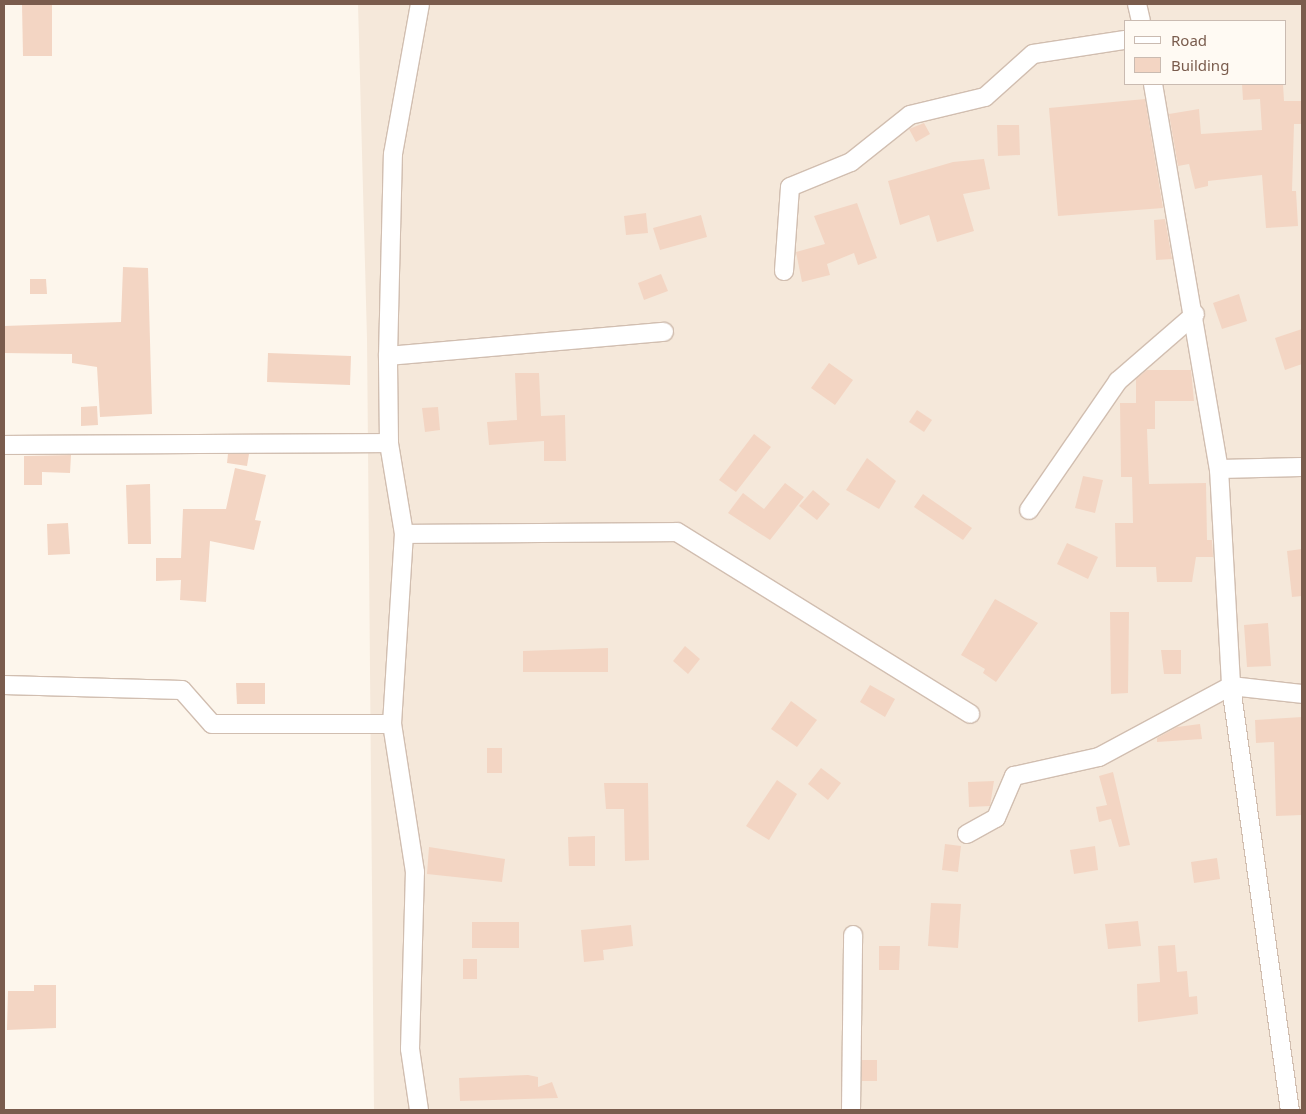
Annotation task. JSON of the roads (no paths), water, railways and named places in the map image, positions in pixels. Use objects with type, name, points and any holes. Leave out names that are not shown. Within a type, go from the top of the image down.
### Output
[{"type":"street","points":[[419,1110],[410,1050],[414,872],[392,724],[404,534],[389,443],[388,356],[393,154],[420,4]]},
{"type":"street","points":[[1137,4],[1141,20]]},
{"type":"street","points":[[784,271],[790,187],[851,162],[910,115],[985,97],[1033,54],[1124,40]]},
{"type":"street","points":[[1152,85],[1195,314],[1219,469],[1231,686],[1290,1110]]},
{"type":"street","points":[[1029,510],[1118,381],[1195,314]]},
{"type":"street","points":[[388,356],[664,332]]},
{"type":"street","points":[[4,445],[389,443]]},
{"type":"street","points":[[1219,469],[1302,467]]},
{"type":"street","points":[[404,534],[677,532],[970,714]]},
{"type":"street","points":[[4,685],[182,690],[212,724],[392,724]]},
{"type":"street","points":[[967,834],[996,818],[1014,776],[1099,757],[1231,686],[1302,694]]},
{"type":"street","points":[[851,1110],[853,936]]}]
